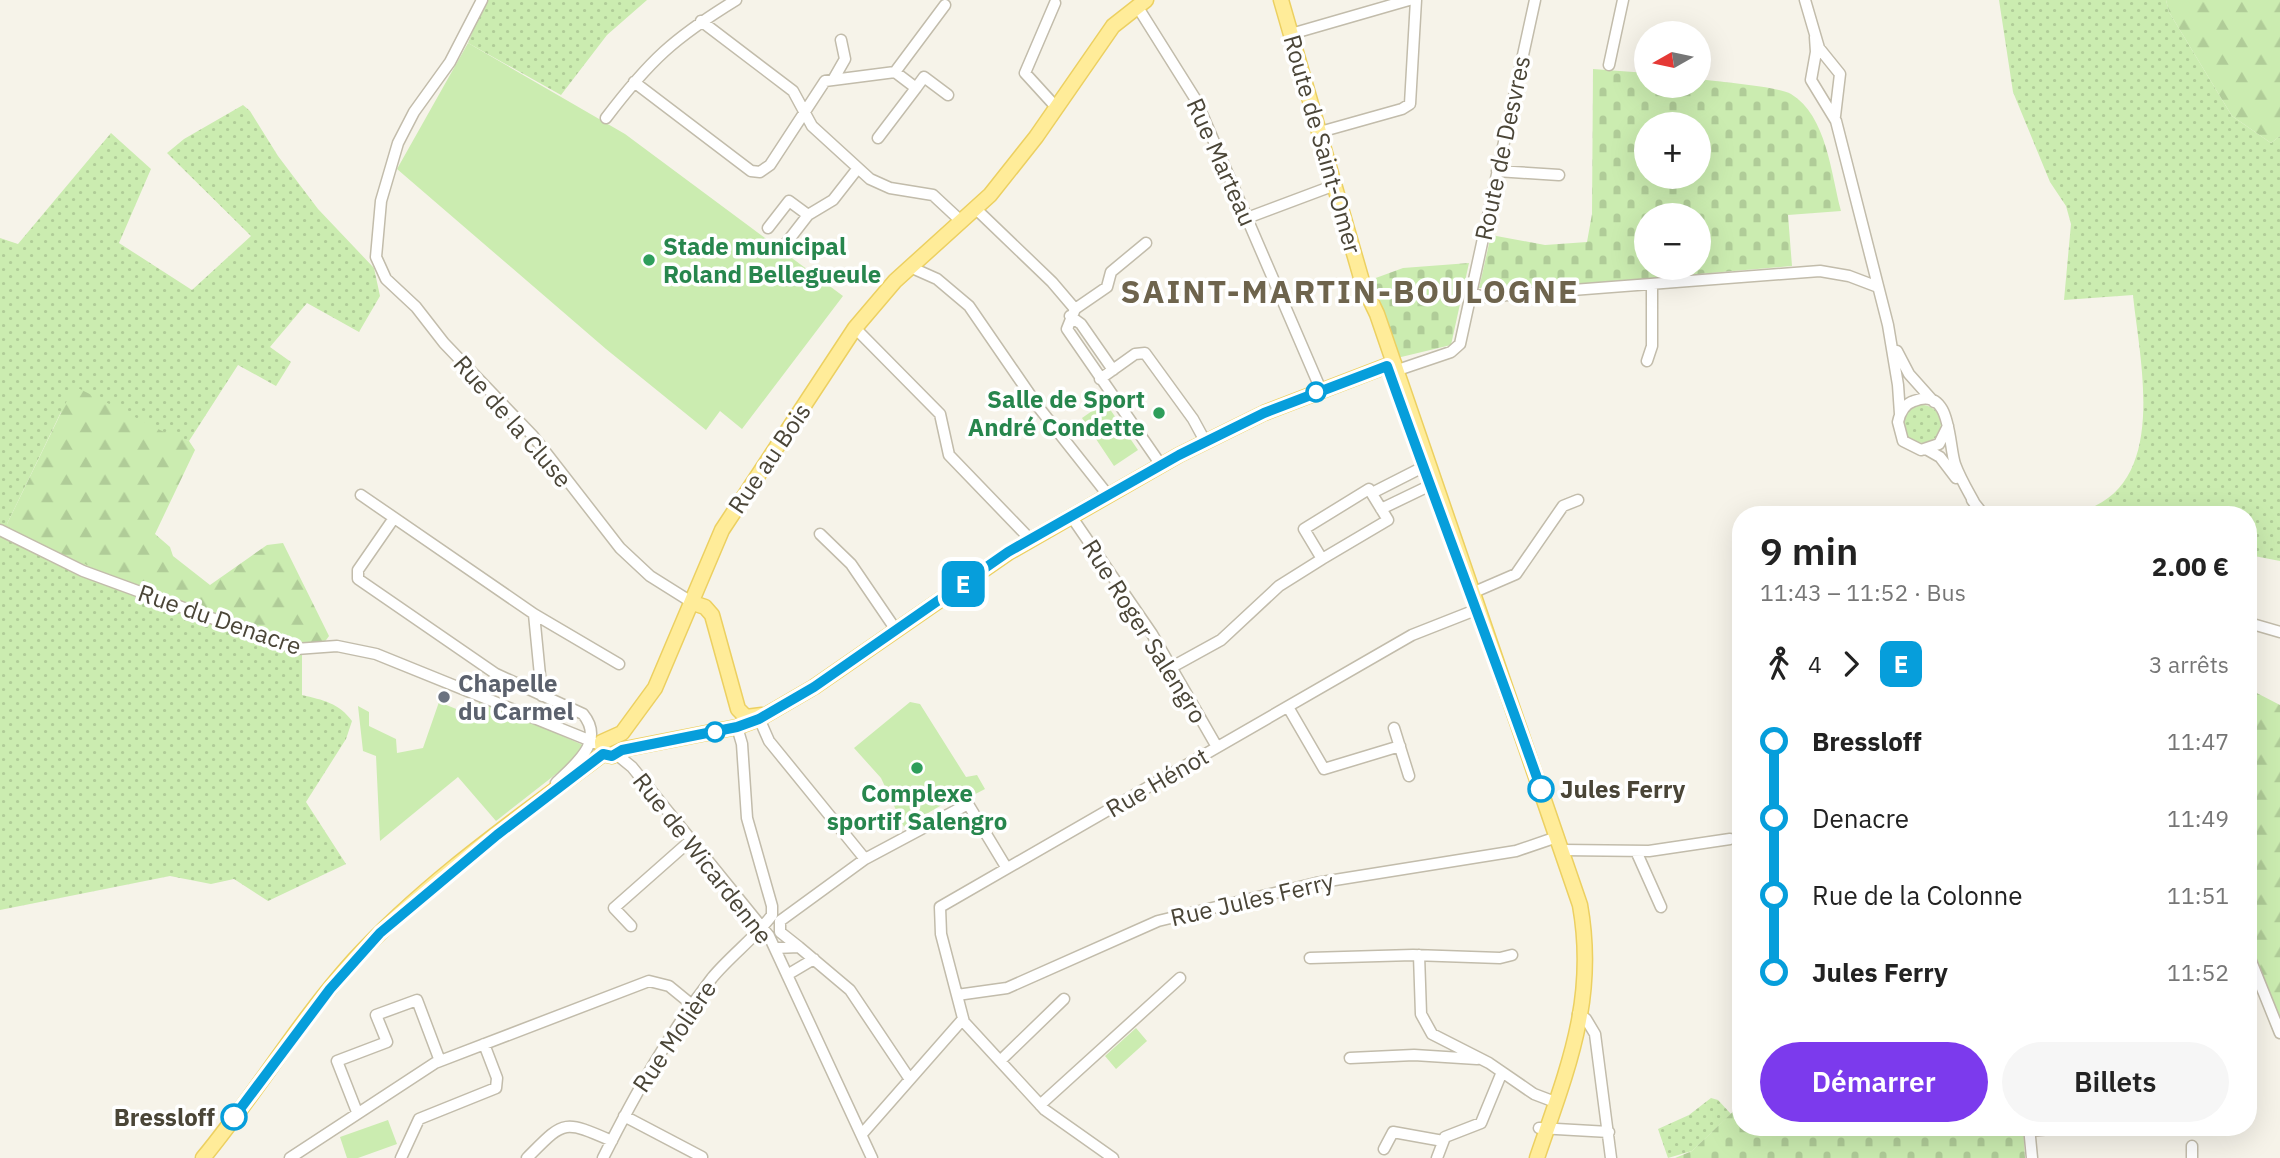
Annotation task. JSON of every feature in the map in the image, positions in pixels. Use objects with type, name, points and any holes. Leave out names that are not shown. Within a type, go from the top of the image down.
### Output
[{"type":"main road","name":"Route de Saint-Omer","points":[[1281,0],[1364,287],[1369,314],[1392,368],[1580,905],[1585,941],[1583,1018],[1530,1158]]},
{"type":"main road","name":"Rue au Bois","points":[[206,1157],[330,989],[366,948],[412,904],[624,731],[655,688],[722,530],[855,328],[910,267],[976,209],[1023,156],[1113,26],[1141,3]]},
{"type":"main road","points":[[606,747],[650,747],[735,732],[814,687],[1030,539],[1161,465],[1205,441],[1321,390],[1392,368]]},
{"type":"main road","points":[[693,603],[706,608],[712,615],[738,709],[746,717],[760,717]]},
{"type":"main road","points":[[1537,1158],[1543,1128]]},
{"type":"street","name":"Rue de la Cluse","points":[[482,0],[450,62],[414,112],[398,143],[379,209],[376,257],[386,279],[411,302],[447,347],[533,436],[620,548],[644,572],[693,603]]},
{"type":"street","points":[[606,118],[659,54],[736,0]]},
{"type":"street","points":[[1291,34],[1409,0]]},
{"type":"street","points":[[1320,132],[1402,109],[1410,104],[1416,0]]},
{"type":"street","name":"Route de Desvres","points":[[1392,368],[1458,347],[1535,0]]},
{"type":"street","points":[[1609,65],[1623,0]]},
{"type":"street","points":[[1805,0],[1815,37],[1830,64],[1839,72],[1836,121]]},
{"type":"street","points":[[1055,2],[1025,74],[1056,107]]},
{"type":"street","name":"Rue Marteau","points":[[1141,3],[1193,93],[1321,390]]},
{"type":"street","points":[[895,72],[945,5]]},
{"type":"street","points":[[701,22],[793,91],[815,130],[858,168],[884,186],[933,195],[962,222]]},
{"type":"street","points":[[1815,37],[1811,80],[1836,121],[1888,325],[1898,385],[1898,426],[1902,439],[1913,448],[1926,449],[1940,457],[1975,504]]},
{"type":"street","points":[[833,80],[845,59],[841,40]]},
{"type":"street","points":[[1813,71],[1822,64],[1830,64]]},
{"type":"street","points":[[634,82],[754,172],[767,168],[825,81],[895,72],[916,88]]},
{"type":"street","points":[[878,138],[924,76],[948,95]]},
{"type":"street","points":[[1818,92],[1829,93],[1838,88]]},
{"type":"street","points":[[785,246],[808,215],[833,200],[858,168]]},
{"type":"street","points":[[1497,171],[1559,175]]},
{"type":"street","points":[[1247,218],[1335,185]]},
{"type":"street","points":[[768,228],[789,201],[808,215]]},
{"type":"street","points":[[976,209],[1052,282],[1113,370]]},
{"type":"street","points":[[1146,243],[1111,272],[1107,287],[1072,313],[1067,326],[1069,336],[1161,465]]},
{"type":"street","points":[[910,267],[942,283],[969,306],[1035,402],[1108,495]]},
{"type":"street","points":[[1471,292],[1482,298],[1821,271],[1849,276],[1878,287]]},
{"type":"street","points":[[1647,360],[1652,346],[1652,285]]},
{"type":"street","points":[[1888,325],[1904,366],[1945,413],[1956,467],[1975,504]]},
{"type":"street","points":[[855,328],[940,414],[949,455],[1030,539]]},
{"type":"street","points":[[1100,379],[1138,353],[1148,355],[1193,419],[1205,441]]},
{"type":"street","points":[[1900,414],[1916,400],[1934,402]]},
{"type":"street","points":[[1926,449],[1940,442],[1948,426]]},
{"type":"street","points":[[1372,494],[1425,466]]},
{"type":"street","points":[[1381,509],[1432,485]]},
{"type":"street","points":[[1172,667],[1221,640],[1279,586],[1388,520],[1369,489],[1304,529],[1322,559]]},
{"type":"street","points":[[361,495],[534,614],[619,664]]},
{"type":"street","points":[[1472,593],[1516,574],[1563,506],[1578,500]]},
{"type":"street","name":"Rue Roger Salengro","points":[[1071,516],[1172,667],[1217,747]]},
{"type":"street","points":[[394,518],[358,570],[360,582],[496,674],[583,714],[606,747]]},
{"type":"street","name":"Rue du Denacre","points":[[0,530],[71,566],[170,605],[300,650],[337,646],[376,653],[606,747]]},
{"type":"street","points":[[820,534],[851,564],[896,630]]},
{"type":"street","name":"Rue Hénot","points":[[963,1018],[940,929],[940,907],[1418,632],[1478,609]]},
{"type":"street","points":[[534,614],[542,696]]},
{"type":"street","points":[[2257,625],[2280,632]]},
{"type":"street","points":[[1288,707],[1324,769],[1400,746]]},
{"type":"street","points":[[738,709],[735,732],[747,818],[773,909],[772,915],[762,926]]},
{"type":"street","points":[[760,717],[769,741]]},
{"type":"street","points":[[735,732],[752,728],[769,741],[865,859]]},
{"type":"street","points":[[1394,728],[1409,776]]},
{"type":"street","name":"Rue de Wicardenne","points":[[606,747],[638,774],[762,926],[775,948],[862,1133],[868,1156]]},
{"type":"street","points":[[638,774],[635,756],[650,747]]},
{"type":"street","points":[[909,1079],[850,990],[780,932],[780,921],[865,859],[968,804],[1006,867]]},
{"type":"street","points":[[1560,843],[1636,851],[1730,839]]},
{"type":"street","points":[[631,926],[614,908],[691,840]]},
{"type":"street","name":"Rue Jules Ferry","points":[[957,995],[1007,988],[1153,922],[1316,883],[1560,843]]},
{"type":"street","points":[[1636,851],[1661,907]]},
{"type":"street","name":"Rue Molière","points":[[603,1158],[660,1050],[691,1004],[725,963],[762,926]]},
{"type":"street","points":[[775,948],[799,947]]},
{"type":"street","points":[[1419,955],[1420,1010],[1426,1026],[1440,1040],[1483,1059],[1552,1101]]},
{"type":"street","points":[[1310,958],[1419,955],[1496,958],[1512,955]]},
{"type":"street","points":[[787,975],[814,959]]},
{"type":"street","points":[[2257,976],[2280,1033]]},
{"type":"street","points":[[1040,1105],[1180,978]]},
{"type":"street","points":[[290,1158],[440,1060],[644,982],[664,983],[691,1004]]},
{"type":"street","points":[[1000,1061],[1064,999]]},
{"type":"street","points":[[357,1112],[337,1061],[387,1042],[376,1015],[417,1000],[440,1060]]},
{"type":"street","points":[[862,1133],[963,1018],[1040,1105],[1113,1158]]},
{"type":"street","points":[[1583,1018],[1595,1034],[1611,1158]]},
{"type":"street","points":[[401,1158],[410,1135],[422,1117],[495,1088],[497,1078],[484,1044]]},
{"type":"street","points":[[1350,1058],[1414,1055],[1483,1059]]},
{"type":"street","points":[[1437,1158],[1443,1141],[1450,1134],[1481,1123],[1503,1072]]},
{"type":"street","points":[[624,1116],[702,1157]]},
{"type":"street","points":[[527,1158],[555,1130],[566,1125],[583,1128],[612,1141]]},
{"type":"street","points":[[1543,1128],[1609,1132]]},
{"type":"street","points":[[1384,1149],[1393,1132],[1443,1141]]},
{"type":"street","points":[[2030,1136],[2032,1158]]},
{"type":"street","points":[[2192,1146],[2192,1158]]},
{"type":"green space","points":[[485,0],[647,0],[607,35],[561,95],[468,43]]},
{"type":"green space","points":[[1999,0],[2166,0],[2169,12],[2232,116],[2271,143],[2280,136],[2280,561],[2257,557],[2257,506],[2095,506],[2118,490],[2132,467],[2140,440],[2143,380],[2133,295],[2064,300],[2071,224],[2066,206],[2050,182],[2013,92]]},
{"type":"green space","points":[[2166,0],[2280,0],[2280,136],[2271,143],[2232,116],[2169,12]]},
{"type":"green space","name":"Stade municipal Roland Bellegueule","points":[[468,43],[625,134],[843,296],[742,429],[720,411],[706,430],[606,349],[397,169]]},
{"type":"green space","points":[[1593,69],[1634,72],[1634,98],[1712,98],[1712,81],[1784,91],[1803,104],[1813,116],[1826,147],[1841,211],[1788,215],[1792,266],[1711,273],[1711,203],[1634,203],[1634,280],[1482,293],[1483,288],[1479,288],[1491,235],[1545,245],[1587,242],[1592,214]]},
{"type":"green space","points":[[243,105],[250,111],[278,156],[318,209],[374,268],[380,296],[359,332],[307,303],[270,347],[291,362],[276,386],[238,365],[189,441],[61,412],[7,524],[302,645],[302,695],[336,706],[352,721],[346,739],[306,802],[346,864],[268,901],[234,879],[211,884],[170,876],[0,910],[0,238],[18,244],[111,133],[151,169],[119,243],[192,290],[251,236],[167,153],[184,139]]},
{"type":"green space","points":[[1469,263],[1451,345],[1397,358],[1373,279],[1403,268]]},
{"type":"green space","points":[[74,386],[164,432],[189,441],[195,450],[155,534],[170,547],[173,556],[210,585],[267,545],[283,543],[329,636],[324,643],[294,642],[249,629],[132,584],[11,532],[7,524]]},
{"type":"green space","points":[[1105,402],[1138,450],[1114,466],[1082,418]]},
{"type":"green space","points":[[1922,405],[1936,410],[1941,424],[1936,438],[1922,443],[1908,438],[1903,424],[1908,410]]},
{"type":"green space","points":[[2257,693],[2280,705],[2280,1017],[2257,963]]},
{"type":"green space","points":[[481,700],[583,745],[583,753],[496,821],[458,777],[380,841],[376,756],[363,751],[358,706],[369,712],[369,726],[396,739],[397,753],[423,748],[439,702],[471,715]]},
{"type":"green space","name":"Complexe sportif Salengro","points":[[910,702],[920,704],[966,777],[977,775],[985,789],[960,802],[952,799],[904,827],[881,778],[854,748]]},
{"type":"green space","points":[[1136,1028],[1147,1041],[1116,1069],[1105,1056]]},
{"type":"green space","points":[[1711,1098],[1718,1100],[1731,1114],[1692,1151],[1668,1158],[1658,1129],[1689,1115]]},
{"type":"green space","points":[[1732,1113],[1732,1136],[2024,1136],[2025,1158],[1675,1158],[1692,1151]]},
{"type":"green space","points":[[388,1120],[397,1144],[358,1158],[347,1158],[340,1137]]},
{"type":"bus line","name":"E","points":[[234,1117],[330,989],[380,933],[497,835],[603,754],[612,756],[629,748],[650,747],[743,726],[759,719],[814,687],[1008,552],[1179,455],[1291,401],[1387,366],[1428,487],[1457,552],[1541,789]]},
{"type":"place","name":"Stade municipal Roland Bellegueule","points":[[649,260]]},
{"type":"place","name":"Salle de Sport André Condette","points":[[1159,413]]},
{"type":"place","name":"Chapelle du Carmel","points":[[444,697]]},
{"type":"place","name":"Complexe sportif Salengro","points":[[917,768]]},
{"type":"place","name":"Jules Ferry","points":[[1541,789]]},
{"type":"place","name":"Bressloff","points":[[234,1117]]},
{"type":"district","name":"SAINT-MARTIN-BOULOGNE","points":[[1350,291]]}]
